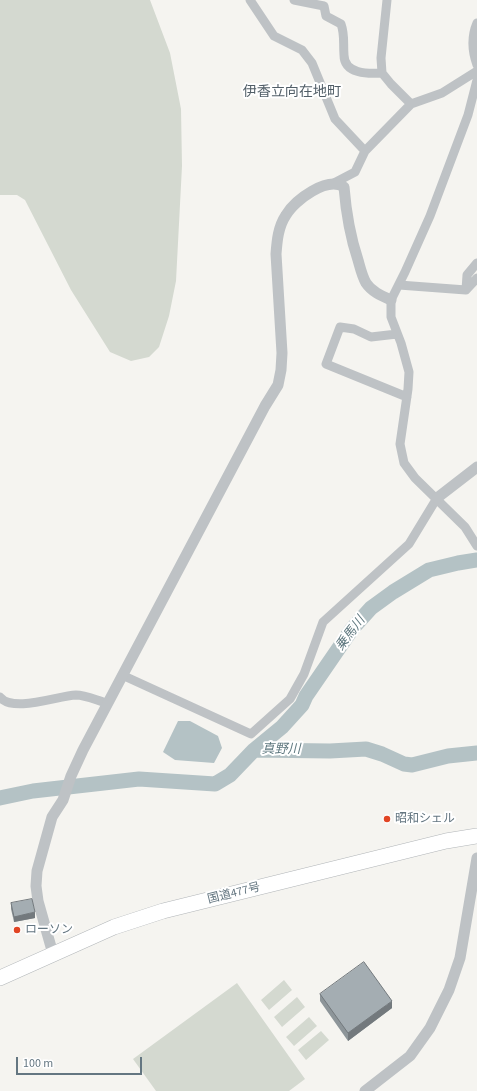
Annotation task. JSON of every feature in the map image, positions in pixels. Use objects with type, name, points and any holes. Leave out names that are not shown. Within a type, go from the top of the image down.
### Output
[{"type":"highway","name":"国道477号","points":[[0,978],[114,927],[163,912],[446,841],[477,836]]},
{"type":"street","points":[[250,0],[274,36],[302,50],[312,62],[335,119],[366,151]]},
{"type":"street","points":[[294,0],[324,3],[326,16],[341,24],[344,33],[345,64],[353,70],[360,72],[369,74],[382,73]]},
{"type":"street","points":[[387,0],[381,58],[382,73],[411,104]]},
{"type":"street","points":[[477,23],[474,30],[473,53],[477,65]]},
{"type":"street","points":[[53,954],[38,901],[37,872],[52,817],[63,800],[82,750],[261,414],[278,385],[282,353],[276,254],[280,228],[286,215],[307,194],[321,187],[334,183],[355,172],[366,151],[411,104],[442,93],[477,72]]},
{"type":"street","points":[[477,80],[468,116],[430,216],[391,300],[391,317],[398,334],[409,372],[407,398],[400,444],[404,463],[415,478],[465,527],[477,546]]},
{"type":"street","points":[[334,183],[344,187],[348,224],[361,271],[367,283],[380,296],[391,300]]},
{"type":"street","points":[[466,290],[467,275],[477,263]]},
{"type":"street","points":[[466,290],[477,278]]},
{"type":"street","points":[[399,285],[466,290]]},
{"type":"street","points":[[398,334],[370,337],[354,329],[340,327],[326,364],[407,398]]},
{"type":"street","points":[[122,675],[251,734],[290,699],[304,674],[323,622],[409,544],[437,498],[477,467]]},
{"type":"street","points":[[0,697],[10,703],[20,704],[77,695],[107,703]]},
{"type":"street","points":[[0,709],[10,703]]},
{"type":"street","points":[[365,1091],[410,1056],[430,1028],[449,990],[460,958],[477,858]]},
{"type":"shaded area","points":[[0,0],[150,0],[170,53],[181,109],[182,166],[176,281],[169,316],[159,347],[149,357],[131,361],[110,352],[71,290],[25,200],[17,195],[0,195]]},
{"type":"shaded area","points":[[178,721],[190,721],[218,736],[222,748],[214,763],[175,760],[163,752]]},
{"type":"shaded area","points":[[284,980],[292,990],[269,1010],[261,1000]]},
{"type":"shaded area","points":[[237,983],[305,1079],[289,1091],[156,1091],[133,1059]]},
{"type":"shaded area","points":[[297,997],[305,1007],[282,1027],[274,1017]]},
{"type":"shaded area","points":[[309,1017],[317,1026],[294,1046],[286,1037]]},
{"type":"shaded area","points":[[321,1031],[329,1040],[306,1060],[298,1050]]},
{"type":"building","points":[[32,899],[35,912],[14,917],[11,903]]},
{"type":"building","points":[[364,962],[392,1001],[348,1033],[320,994]]},
{"type":"waterway","name":"乗馬川","points":[[0,798],[33,791],[139,779],[215,784],[230,775],[254,750],[282,727],[302,705],[306,696],[352,629],[371,608],[393,592],[429,570],[477,560]]},
{"type":"waterway","name":"真野川","points":[[254,750],[330,751],[366,749],[382,754],[404,764],[412,765],[448,756],[477,753]]},
{"type":"place","name":"昭和シェル","points":[[387,819]]},
{"type":"place","name":"ローソン","points":[[17,930]]},
{"type":"district","name":"伊香立向在地町","points":[[292,93]]}]
